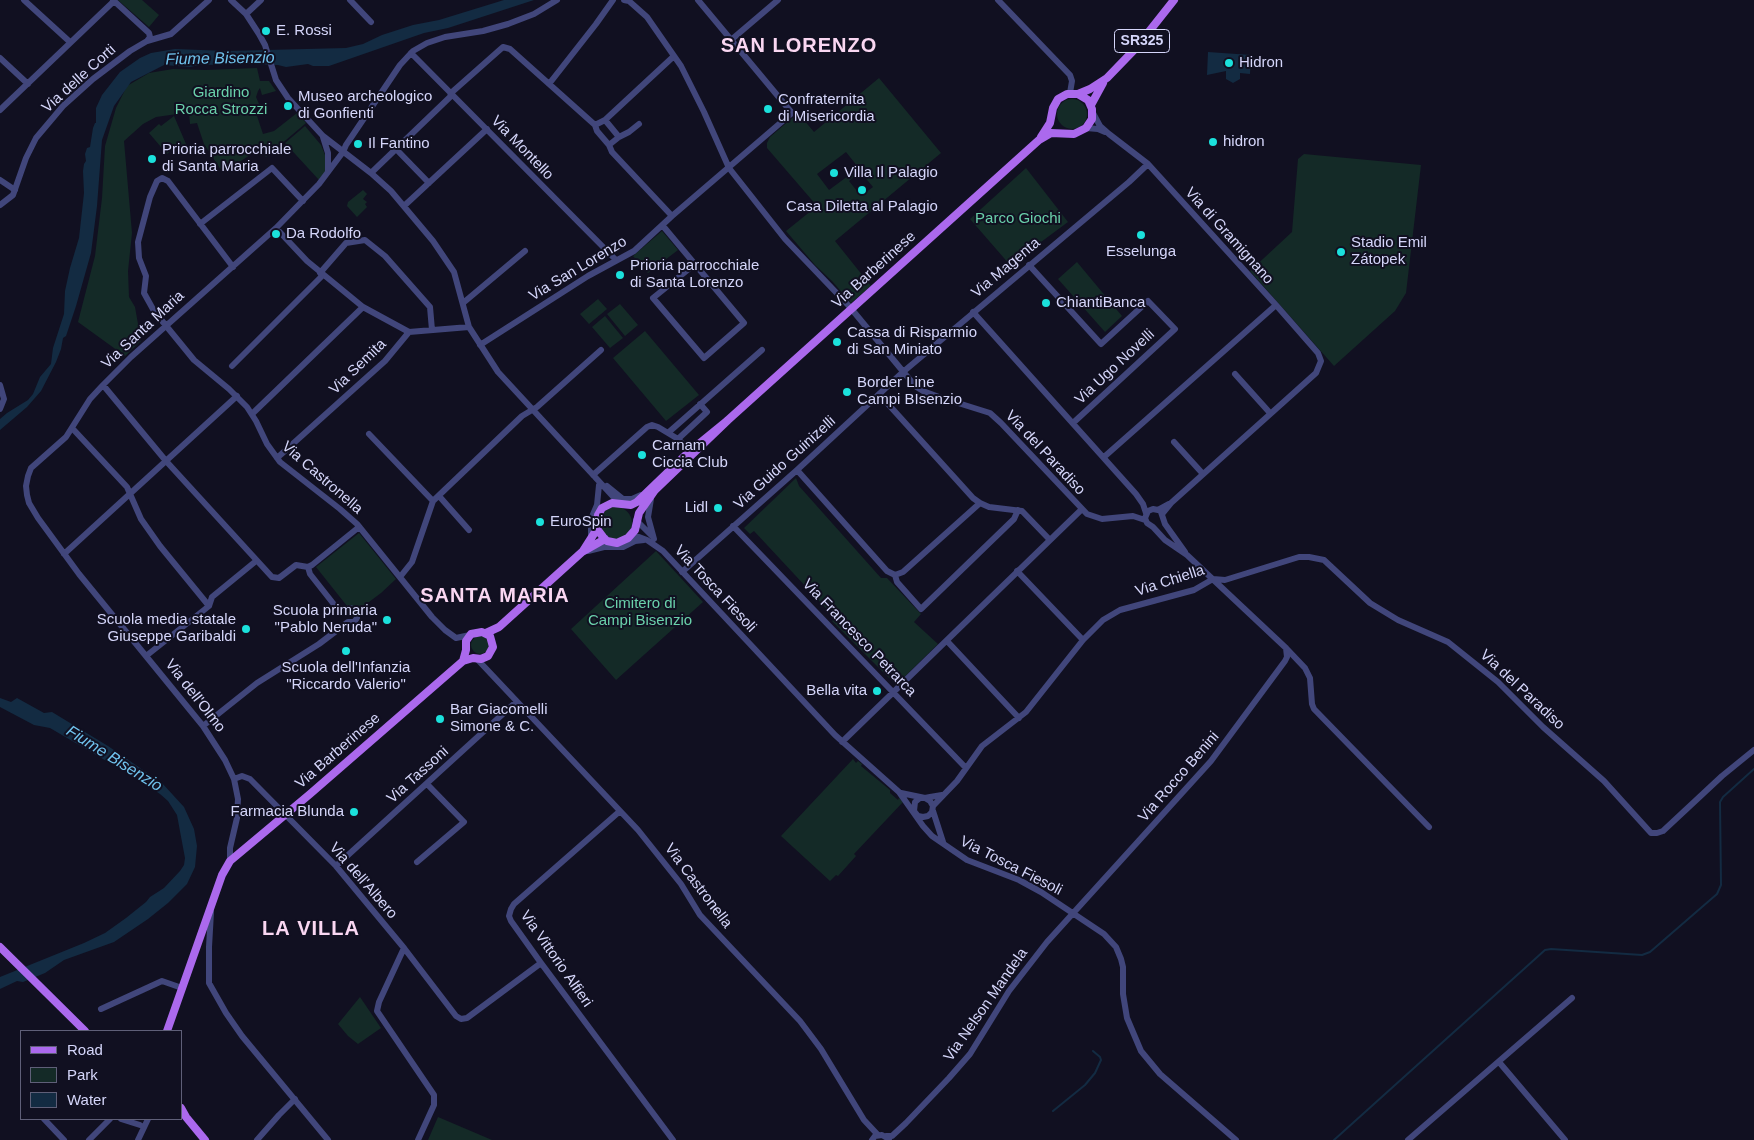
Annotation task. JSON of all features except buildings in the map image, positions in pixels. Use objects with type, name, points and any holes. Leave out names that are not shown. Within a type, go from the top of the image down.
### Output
[{"type":"main road","name":"Via Barberinese","points":[[1091,105],[1107,78],[1136,48],[1174,0]]},
{"type":"main road","name":"Via Barberinese","points":[[1039,140],[1050,123],[1052,108],[1056,101],[1062,96],[1090,89],[1107,78]]},
{"type":"main road","points":[[1074,93],[1085,97],[1091,105],[1093,113],[1091,122],[1086,128]]},
{"type":"main road","points":[[1052,116],[1055,125],[1065,132]]},
{"type":"main road","name":"Via Barberinese","points":[[602,508],[612,503],[631,505],[653,489],[1039,140],[1051,133],[1065,132],[1074,134],[1086,128]]},
{"type":"main road","name":"Via Barberinese","points":[[630,536],[635,530],[636,520],[653,489],[690,451],[728,420]]},
{"type":"main road","points":[[622,504],[632,511],[636,520]]},
{"type":"main road","points":[[582,552],[597,529],[597,517],[602,508]]},
{"type":"main road","points":[[597,529],[605,539],[613,542],[620,542],[630,536]]},
{"type":"main road","points":[[463,661],[466,641],[470,636],[478,632],[486,633],[499,627],[582,552],[605,539]]},
{"type":"main road","points":[[492,640],[499,627]]},
{"type":"main road","points":[[486,633],[492,640],[493,649],[487,657]]},
{"type":"main road","points":[[466,650],[475,658]]},
{"type":"main road","name":"Via Barberinese","points":[[230,861],[463,661],[487,657]]},
{"type":"main road","name":"Via dell'Olmo","points":[[167,1030],[222,875],[230,861]]},
{"type":"main road","points":[[1,948],[84,1030]]},
{"type":"main road","points":[[184,1115],[205,1140]]},
{"type":"street","points":[[24,0],[70,42]]},
{"type":"street","points":[[0,110],[113,0],[149,33],[150,37],[147,41]]},
{"type":"street","name":"Via delle Corti","points":[[0,205],[13,195],[30,149],[42,130],[78,92],[111,64],[130,51],[147,41],[171,34],[209,0]]},
{"type":"street","points":[[231,0],[246,14],[265,46],[278,84],[323,136],[332,150],[343,152],[371,173],[404,206],[428,235],[453,270],[469,327],[501,376],[597,480],[622,504]]},
{"type":"street","points":[[246,14],[261,0]]},
{"type":"street","points":[[350,0],[371,22]]},
{"type":"street","points":[[411,53],[421,46],[445,37],[483,31],[508,24],[534,14],[557,0]]},
{"type":"street","points":[[549,84],[578,48],[612,0]]},
{"type":"street","name":"Via del Paradiso","points":[[627,0],[647,17],[689,79],[729,168],[785,239],[852,309],[915,386],[923,391],[990,414],[1001,423],[1081,510],[1092,516],[1102,519],[1146,516],[1152,509],[1161,514]]},
{"type":"street","points":[[698,0],[731,40],[778,0]]},
{"type":"street","points":[[998,0],[1070,75],[1074,93]]},
{"type":"street","name":"Via San Lorenzo","points":[[480,345],[570,287],[634,251],[792,113],[731,40]]},
{"type":"street","points":[[371,173],[445,102],[451,93],[502,47],[505,47],[510,49],[595,125],[597,131],[609,145],[612,152],[672,216]]},
{"type":"street","name":"Via Montello","points":[[411,53],[616,260]]},
{"type":"street","name":"Via Santa Maria","points":[[27,495],[26,482],[31,468],[60,442],[72,428],[90,399],[103,385],[276,228],[328,173],[400,65],[411,53]]},
{"type":"street","points":[[595,125],[604,120],[674,56]]},
{"type":"street","points":[[0,58],[28,84]]},
{"type":"street","name":"Via di Gramignano","points":[[1093,113],[1100,126],[1108,134],[1148,164],[1318,353],[1321,364],[1316,373],[1270,413]]},
{"type":"street","points":[[604,120],[619,137]]},
{"type":"street","points":[[609,145],[639,124]]},
{"type":"street","name":"Via di Gramignano","points":[[1086,128],[1098,129],[1108,134]]},
{"type":"street","points":[[404,206],[487,129]]},
{"type":"street","points":[[323,136],[328,154],[328,173]]},
{"type":"street","points":[[396,149],[429,183]]},
{"type":"street","name":"Via Magenta","points":[[903,372],[1148,164]]},
{"type":"street","points":[[233,267],[200,224],[272,168],[303,201]]},
{"type":"street","name":"Via Castronella","points":[[200,224],[168,181],[160,179],[154,184],[138,240],[140,262],[146,276],[144,295],[166,326],[201,367],[238,396],[252,414],[267,444],[277,458],[340,509],[359,527],[428,612],[445,630],[456,638],[470,636]]},
{"type":"street","points":[[0,180],[15,190]]},
{"type":"street","points":[[663,226],[695,264],[744,324],[704,358],[653,298],[695,264]]},
{"type":"street","points":[[276,228],[307,261],[363,307],[409,332],[469,327]]},
{"type":"street","points":[[232,366],[322,274],[346,243],[365,240],[385,256],[430,307],[432,330]]},
{"type":"street","points":[[462,303],[525,252]]},
{"type":"street","name":"Via Ugo Novelli","points":[[1029,265],[1101,344],[1148,300],[1175,329],[1073,423]]},
{"type":"street","points":[[1104,457],[1276,305]]},
{"type":"street","points":[[252,414],[363,307]]},
{"type":"street","points":[[973,312],[1136,494],[1143,504],[1148,525],[1153,527],[1162,538],[1187,555],[1213,579]]},
{"type":"street","name":"Via Semita","points":[[277,458],[385,361],[409,332]]},
{"type":"street","points":[[408,587],[412,562],[433,501],[522,416],[537,407],[601,350]]},
{"type":"street","points":[[668,432],[762,350]]},
{"type":"street","name":"Via Guido Guinizelli","points":[[682,572],[797,470],[903,372]]},
{"type":"street","points":[[1153,527],[1160,525],[1161,514],[1170,504],[1270,413],[1235,374]]},
{"type":"street","points":[[0,385],[4,398],[0,409]]},
{"type":"street","points":[[103,385],[166,461],[269,575],[277,578],[296,565],[312,566],[359,527]]},
{"type":"street","points":[[879,394],[972,498],[980,503],[1000,509],[1018,510],[1026,514],[1050,540]]},
{"type":"street","points":[[64,554],[238,396]]},
{"type":"street","points":[[678,439],[707,412],[700,404]]},
{"type":"street","points":[[591,538],[591,519],[597,505],[597,480],[650,426],[655,426],[668,432],[690,451]]},
{"type":"street","points":[[72,428],[127,487],[141,519],[209,606]]},
{"type":"street","points":[[369,434],[433,501]]},
{"type":"street","points":[[1174,442],[1203,474]]},
{"type":"street","points":[[797,470],[887,571],[895,575],[901,574],[980,503]]},
{"type":"street","points":[[597,480],[620,498],[626,500],[636,498],[653,489]]},
{"type":"street","points":[[597,480],[602,494],[602,508]]},
{"type":"street","name":"Via Tosca Fiesoli","points":[[651,539],[648,514],[653,489]]},
{"type":"street","name":"Via dell'Olmo","points":[[27,495],[34,512],[64,554],[203,726],[222,754],[234,779],[238,799],[235,828],[230,848],[230,861]]},
{"type":"street","points":[[439,496],[469,530]]},
{"type":"street","points":[[895,575],[897,582],[921,609],[1014,519],[1018,510]]},
{"type":"street","points":[[842,742],[1081,510]]},
{"type":"street","points":[[1161,514],[1166,527],[1187,555]]},
{"type":"street","name":"Via Tosca Fiesoli","points":[[636,520],[651,539],[800,700],[842,742],[900,793],[929,832],[967,860],[1031,886],[1104,934],[1119,952],[1123,966],[1123,999],[1126,1018],[1141,1051],[1160,1074],[1236,1140]]},
{"type":"street","name":"Via Francesco Petrarca","points":[[733,526],[966,768]]},
{"type":"street","points":[[630,536],[651,539]]},
{"type":"street","points":[[582,552],[602,547],[623,547],[635,541],[651,539]]},
{"type":"street","name":"Via del Paradiso","points":[[1213,579],[1225,580],[1300,558],[1309,557],[1324,560],[1370,603],[1398,620],[1448,642],[1498,682],[1543,727],[1604,781],[1651,833],[1657,834],[1663,831],[1722,776],[1754,750]]},
{"type":"street","points":[[146,656],[209,606],[212,597],[256,561]]},
{"type":"street","points":[[400,578],[412,562]]},
{"type":"street","points":[[308,567],[310,574],[336,607],[344,612]]},
{"type":"street","points":[[1018,571],[1083,640]]},
{"type":"street","name":"Via Chiella","points":[[933,808],[942,795],[954,785],[975,754],[990,738],[1019,718],[1033,704],[1093,628],[1110,615],[1146,602],[1194,590],[1213,579],[1305,668],[1310,678],[1314,709],[1429,827]]},
{"type":"street","points":[[203,726],[257,683],[318,644],[348,622],[356,620],[357,613],[355,610],[350,608],[344,612]]},
{"type":"street","points":[[344,612],[344,618],[348,622]]},
{"type":"street","points":[[947,641],[1019,718]]},
{"type":"street","name":"Via Rocco Benini","points":[[1074,913],[1211,761],[1285,661],[1287,657],[1286,648]]},
{"type":"street","points":[[486,669],[487,657]]},
{"type":"street","name":"Via Castronella","points":[[475,658],[652,846],[681,884],[700,915],[800,1021],[821,1049],[874,1136],[889,1139]]},
{"type":"street","name":"Via Tassoni","points":[[336,866],[516,702]]},
{"type":"street","name":"Via dell'Albero","points":[[234,779],[242,776],[248,778],[336,866],[404,948],[451,1011],[461,1019],[467,1018],[541,963]]},
{"type":"street","points":[[416,862],[464,822],[427,784]]},
{"type":"street","name":"Via Tosca Fiesoli","points":[[900,793],[929,800],[933,808],[935,824],[943,844]]},
{"type":"street","points":[[933,808],[929,815],[924,817],[918,816],[915,813],[913,806],[920,798],[942,795]]},
{"type":"street","name":"Via Vittorio Alfieri","points":[[620,811],[514,904],[510,909],[509,916],[541,963],[674,1140]]},
{"type":"street","points":[[211,907],[209,983],[242,1036],[328,1140]]},
{"type":"street","name":"Via Nelson Mandela","points":[[889,1139],[931,1098],[970,1054],[1009,990],[1047,942],[1074,913]]},
{"type":"street","points":[[199,944],[209,947]]},
{"type":"street","points":[[404,948],[379,1002],[378,1011],[434,1095],[434,1105],[418,1140]]},
{"type":"street","points":[[101,1009],[162,981],[182,988]]},
{"type":"street","points":[[1408,1140],[1572,998]]},
{"type":"street","points":[[1499,1062],[1565,1140]]},
{"type":"street","points":[[257,1140],[278,1115],[296,1099]]},
{"type":"street","points":[[45,1120],[64,1140]]},
{"type":"street","points":[[89,1140],[109,1120]]},
{"type":"street","points":[[128,1120],[141,1122],[137,1140]]},
{"type":"street","points":[[137,1140],[147,1120]]},
{"type":"green space","points":[[118,0],[142,0],[159,15],[149,27]]},
{"type":"green space","name":"Giardino Rocca Strozzi","points":[[257,68],[260,81],[269,81],[276,91],[262,95],[260,88],[256,97],[259,104],[254,107],[263,134],[274,131],[297,113],[306,123],[266,157],[259,149],[223,173],[204,144],[197,123],[190,124],[189,113],[184,111],[156,117],[143,124],[124,141],[132,233],[128,271],[129,297],[135,307],[141,341],[125,356],[78,322],[95,256],[102,198],[105,146],[116,108],[127,86],[149,73],[173,69]]},
{"type":"green space","points":[[879,78],[941,153],[835,241],[871,286],[851,303],[786,231],[817,206],[767,148],[770,137],[798,113],[814,132]],"holes":[[[846,152],[873,187],[861,196],[849,181],[855,176],[852,173],[829,190],[817,174]]]},
{"type":"green space","points":[[1072,99],[1083,103],[1087,114],[1083,125],[1072,129],[1061,125],[1057,114],[1061,103]]},
{"type":"green space","points":[[174,116],[189,151],[184,154],[176,146],[167,154],[149,133],[159,124],[161,126]]},
{"type":"green space","points":[[305,126],[321,145],[327,160],[326,171],[319,180],[285,143]]},
{"type":"green space","name":"Stadio Emil Zátopek","points":[[1304,154],[1421,165],[1406,293],[1395,311],[1334,366],[1250,271],[1292,232],[1298,159]]},
{"type":"green space","name":"Parco Giochi","points":[[1026,168],[1068,222],[1010,265],[970,219]]},
{"type":"green space","points":[[363,190],[367,194],[363,199],[367,202],[365,204],[367,207],[357,217],[347,206],[348,202]]},
{"type":"green space","points":[[662,231],[678,250],[648,273],[633,256]]},
{"type":"green space","points":[[1077,262],[1122,316],[1105,332],[1058,279]]},
{"type":"green space","points":[[598,299],[607,309],[589,324],[580,314]]},
{"type":"green space","points":[[620,304],[638,325],[625,336],[607,314]]},
{"type":"green space","points":[[605,316],[623,338],[610,348],[592,327]]},
{"type":"green space","points":[[645,331],[699,395],[666,421],[613,358]]},
{"type":"green space","points":[[796,478],[799,486],[881,578],[887,578],[921,614],[914,622],[938,644],[896,685],[832,621],[835,618],[754,531],[750,534],[744,528]]},
{"type":"green space","points":[[616,507],[622,508],[627,512],[631,517],[631,529],[627,534],[622,538],[616,539],[610,538],[605,534],[601,529],[600,523],[601,517],[605,512],[610,508]]},
{"type":"green space","points":[[359,533],[396,579],[361,608],[347,606],[316,567]]},
{"type":"green space","name":"Cimitero di Campi Bisenzio","points":[[656,551],[703,602],[616,680],[571,629]]},
{"type":"green space","points":[[480,636],[486,639],[489,645],[486,651],[480,654],[474,651],[471,645],[474,639]]},
{"type":"green space","points":[[853,759],[856,763],[858,761],[862,764],[861,766],[890,790],[890,793],[903,802],[854,854],[856,856],[838,876],[836,875],[830,881],[781,836]]},
{"type":"green space","points":[[360,997],[381,1028],[358,1044],[338,1024]]},
{"type":"green space","points":[[438,1117],[492,1140],[428,1140]]},
{"type":"water","name":"Fiume Bisenzio","points":[[504,0],[534,0],[448,28],[424,33],[329,66],[313,66],[308,64],[286,67],[251,64],[199,65],[190,67],[164,65],[131,82],[114,106],[102,140],[91,253],[66,336],[63,338],[56,362],[41,391],[27,407],[0,430],[0,419],[28,400],[33,394],[40,377],[51,364],[53,348],[64,314],[65,291],[70,268],[79,238],[84,193],[83,171],[86,161],[85,154],[87,148],[90,147],[93,128],[96,123],[96,108],[102,95],[120,72],[151,53],[175,49],[227,51],[346,48],[363,44],[382,35],[413,25],[439,20]]},
{"type":"water","name":"Hidron","points":[[1208,52],[1251,55],[1250,74],[1240,73],[1240,79],[1233,83],[1226,79],[1226,71],[1207,75]]},
{"type":"water","name":"Fiume Bisenzio","points":[[0,698],[11,702],[17,698],[44,713],[52,712],[108,746],[162,783],[184,807],[194,829],[197,846],[195,867],[187,884],[148,919],[114,942],[64,960],[45,973],[23,982],[17,981],[0,989],[0,977],[105,933],[164,888],[180,871],[184,865],[185,858],[177,815],[168,801],[160,794],[50,728],[34,725],[0,707]]},
{"type":"waterway","points":[[1334,1140],[1545,950],[1642,955],[1650,952],[1717,894],[1721,885],[1720,802],[1754,769]]},
{"type":"waterway","points":[[1053,1111],[1085,1085],[1095,1073],[1101,1060],[1093,1051]]},
{"type":"place","name":"E. Rossi","points":[[266,31]]},
{"type":"place","name":"Hidron","points":[[1229,63]]},
{"type":"place","name":"Museo archeologico di Gonfienti","points":[[288,106]]},
{"type":"place","name":"Confraternita di Misericordia","points":[[768,109]]},
{"type":"place","name":"hidron","points":[[1213,142]]},
{"type":"place","name":"Il Fantino","points":[[358,144]]},
{"type":"place","name":"Prioria parrocchiale di Santa Maria","points":[[152,159]]},
{"type":"place","name":"Villa Il Palagio","points":[[834,173]]},
{"type":"place","name":"Casa Diletta al Palagio","points":[[862,190]]},
{"type":"place","name":"Da Rodolfo","points":[[276,234]]},
{"type":"place","name":"Esselunga","points":[[1141,235]]},
{"type":"place","name":"Stadio Emil Zátopek","points":[[1341,252]]},
{"type":"place","name":"Prioria parrocchiale di Santa Lorenzo","points":[[620,275]]},
{"type":"place","name":"ChiantiBanca","points":[[1046,303]]},
{"type":"place","name":"Cassa di Risparmio di San Miniato","points":[[837,342]]},
{"type":"place","name":"Border Line Campi BIsenzio","points":[[847,392]]},
{"type":"place","name":"Carnam Ciccia Club","points":[[642,455]]},
{"type":"place","name":"Lidl","points":[[718,508]]},
{"type":"place","name":"EuroSpin","points":[[540,522]]},
{"type":"place","name":"Scuola primaria \"Pablo Neruda\"","points":[[387,620]]},
{"type":"place","name":"Scuola media statale Giuseppe Garibaldi","points":[[246,629]]},
{"type":"place","name":"Scuola dell'Infanzia \"Riccardo Valerio\"","points":[[346,651]]},
{"type":"place","name":"Bella vita","points":[[877,691]]},
{"type":"place","name":"Bar Giacomelli Simone & C.","points":[[440,719]]},
{"type":"place","name":"Farmacia Blunda","points":[[354,812]]},
{"type":"district","name":"SAN LORENZO","points":[[799,46]]},
{"type":"district","name":"SANTA MARIA","points":[[495,596]]},
{"type":"district","name":"LA VILLA","points":[[311,929]]}]
